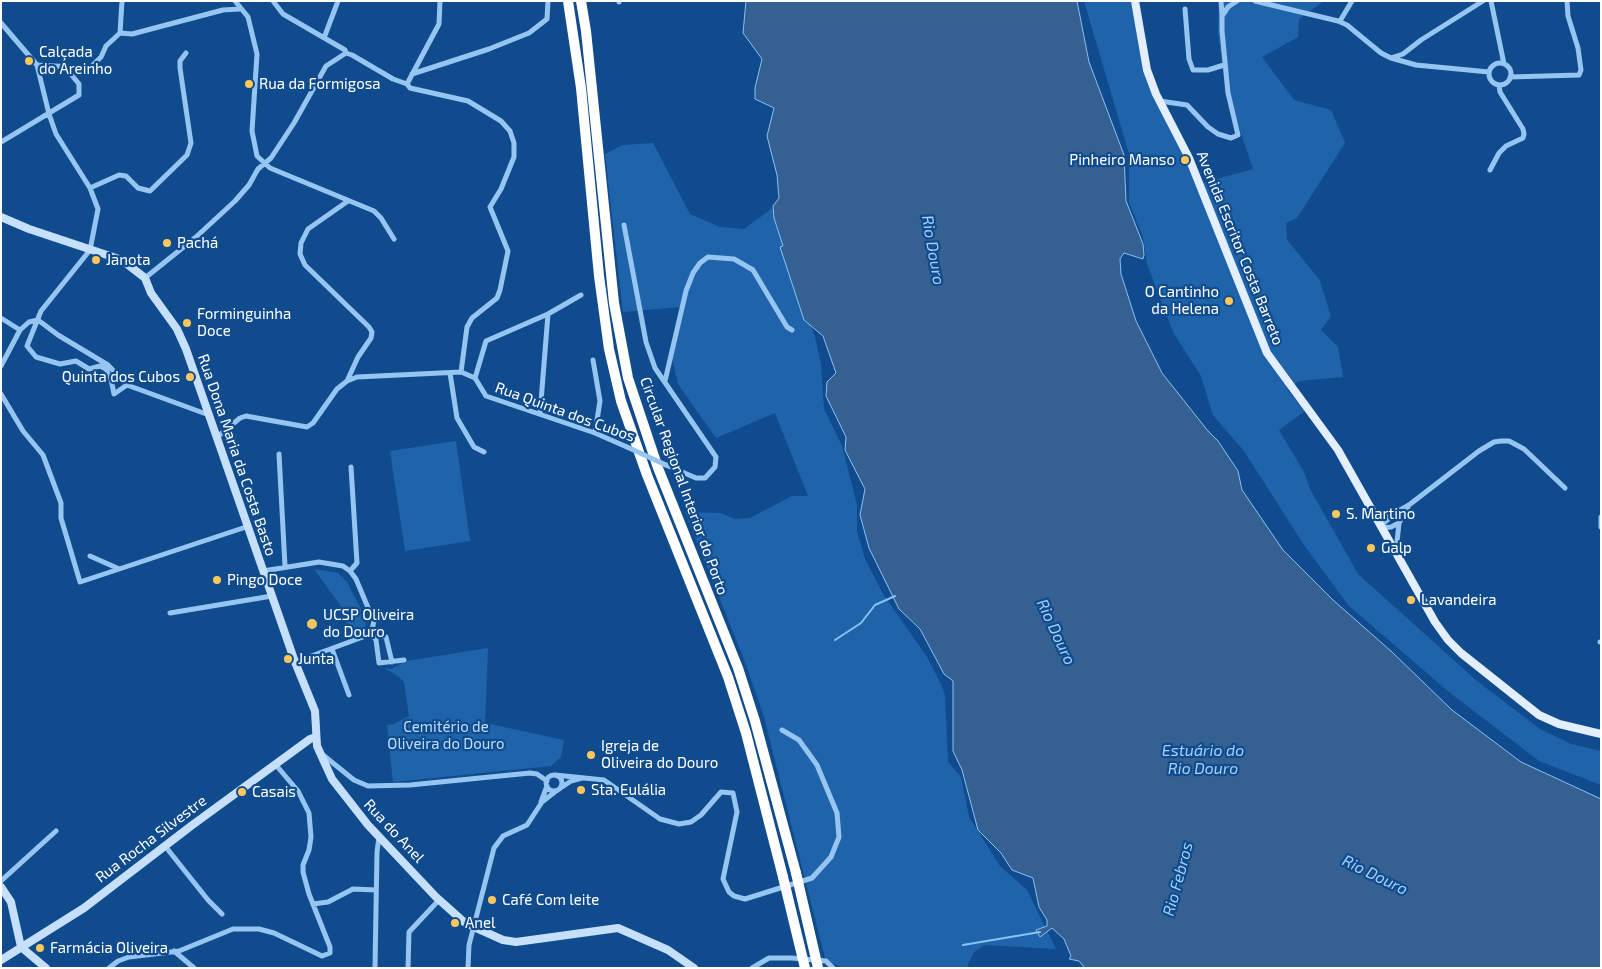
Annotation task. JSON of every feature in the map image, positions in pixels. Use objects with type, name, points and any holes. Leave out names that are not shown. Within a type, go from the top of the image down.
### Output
[{"type":"highway","name":"Circular Regional Interior do Porto","points":[[568,1],[581,88],[609,349],[628,419],[647,475],[719,655],[746,733],[805,968]]},
{"type":"highway","name":"Circular Regional Interior do Porto","points":[[581,1],[586,31],[614,303],[628,378],[658,468],[730,650],[755,721],[796,873],[818,968]]},
{"type":"main road","name":"Avenida Escritor Costa Barreto","points":[[1135,1],[1147,70],[1160,101],[1189,158],[1267,353],[1338,450],[1370,510],[1435,622],[1448,640],[1461,653],[1539,715],[1559,724],[1601,734]]},
{"type":"street","points":[[37,65],[52,64],[65,67],[90,68],[101,57],[106,46],[120,33],[122,1]]},
{"type":"street","points":[[235,1],[248,17],[257,54],[252,131],[257,156],[263,163],[303,184],[374,211],[381,218],[394,239]]},
{"type":"street","points":[[273,1],[283,14],[345,50],[346,53],[393,79],[407,84],[410,88],[468,101],[501,121],[510,131],[514,143],[514,157],[501,189],[490,207],[508,251],[497,298],[472,318],[467,327],[461,372]]},
{"type":"street","points":[[324,38],[338,1]]},
{"type":"street","points":[[407,84],[439,24],[440,1]]},
{"type":"street","points":[[412,74],[489,49],[529,32],[547,18],[548,1]]},
{"type":"street","points":[[1160,101],[1187,105],[1208,127],[1218,134],[1231,138],[1238,135],[1239,130],[1231,111],[1224,65],[1221,1]]},
{"type":"street","points":[[1222,16],[1228,7],[1237,1]]},
{"type":"street","points":[[1255,1],[1340,21],[1348,25],[1381,53],[1391,58],[1416,65],[1490,72]]},
{"type":"street","points":[[1340,21],[1352,1]]},
{"type":"street","points":[[1391,58],[1403,54],[1421,40],[1483,1]]},
{"type":"street","points":[[1491,1],[1504,64],[1509,68],[1510,77],[1505,84],[1499,85],[1492,81],[1490,72],[1495,65],[1504,64]]},
{"type":"street","points":[[1510,77],[1579,76],[1581,70],[1578,48],[1568,16],[1566,1]]},
{"type":"street","points":[[120,33],[132,34],[223,10],[240,8]]},
{"type":"street","points":[[1185,9],[1189,59],[1193,70],[1208,70],[1224,65]]},
{"type":"street","points":[[1,23],[37,65],[56,134],[90,188],[98,209],[90,250],[41,311],[27,346],[36,357],[60,364],[76,362],[89,370],[100,366],[106,369],[111,379],[114,394],[127,385]]},
{"type":"street","points":[[90,188],[119,175],[126,176],[138,188],[150,191],[187,155],[191,143],[180,68],[180,61],[186,53]]},
{"type":"street","points":[[146,278],[196,237],[235,201],[263,163],[270,158],[294,123],[326,66],[346,53]]},
{"type":"street","points":[[1,142],[79,95],[79,84],[65,67]]},
{"type":"street","points":[[1490,170],[1506,146],[1524,136],[1523,129],[1500,92],[1499,85]]},
{"type":"street","points":[[216,438],[240,418],[246,416],[307,427],[313,423],[337,390],[347,381],[358,356],[371,338],[372,332],[369,327],[305,266],[300,254],[303,235],[308,229],[348,201]]},
{"type":"street","name":"Rua Dona Maria da Costa Basto","points":[[1,217],[122,260],[146,278],[151,293],[182,339],[246,527],[315,712],[317,724],[316,737]]},
{"type":"street","points":[[624,225],[646,342],[655,368],[665,381]]},
{"type":"street","points":[[665,381],[686,291],[693,273],[700,263],[708,257],[734,259],[753,270],[787,327],[792,330]]},
{"type":"street","points":[[475,378],[486,341],[548,314],[582,294]]},
{"type":"street","points":[[540,414],[548,314]]},
{"type":"street","points":[[1,318],[20,330]]},
{"type":"street","points":[[1,366],[20,330],[29,322],[38,320],[58,335],[108,365],[127,385],[209,415]]},
{"type":"street","points":[[592,360],[600,401],[595,433]]},
{"type":"street","name":"Rua Quinta dos Cubos","points":[[347,381],[357,377],[461,372],[475,378],[486,396],[595,433],[696,478],[705,478],[715,467],[716,457],[665,381]]},
{"type":"street","points":[[450,373],[457,418],[474,447],[484,452]]},
{"type":"street","points":[[1,394],[23,431],[43,456],[61,503],[62,518],[80,582],[117,568],[246,527]]},
{"type":"street","points":[[1380,527],[1393,514],[1409,505],[1479,451],[1494,442],[1509,441],[1524,449],[1566,488]]},
{"type":"street","points":[[279,454],[285,566]]},
{"type":"street","points":[[350,571],[357,563],[351,467]]},
{"type":"street","points":[[1396,554],[1399,522],[1409,505]]},
{"type":"street","points":[[1370,510],[1383,515],[1393,514]]},
{"type":"street","points":[[1601,516],[1601,527]]},
{"type":"street","points":[[1380,527],[1391,527],[1399,522]]},
{"type":"street","points":[[90,556],[117,568]]},
{"type":"street","points":[[263,571],[319,562],[334,563],[350,571],[356,579],[374,621],[371,634]]},
{"type":"street","points":[[170,613],[272,596]]},
{"type":"street","points":[[371,634],[376,640],[379,663],[404,660]]},
{"type":"street","points":[[295,662],[371,634],[386,637],[392,662]]},
{"type":"street","points":[[332,649],[349,695]]},
{"type":"street","points":[[468,968],[469,945],[494,848],[504,836],[527,825],[540,805],[550,777],[555,775],[604,780],[611,783],[629,799],[660,819],[679,824],[691,822],[702,815],[721,792],[733,793],[737,812],[724,871],[724,884],[734,896],[745,899],[812,878],[831,857],[839,837],[837,813],[817,765],[799,740],[782,730]]},
{"type":"street","name":"Rua do Anel","points":[[316,737],[317,746],[336,785],[379,837],[439,900],[464,922],[503,940],[516,942],[618,928],[668,950],[694,968]]},
{"type":"street","name":"Rua Rocha Silvestre","points":[[1,960],[84,908],[275,764],[310,739],[316,737]]},
{"type":"street","points":[[322,755],[354,780],[368,786],[410,785],[530,773],[537,774],[550,790],[556,791]]},
{"type":"street","points":[[109,968],[129,957],[174,951],[220,933],[247,928],[274,933],[322,956],[330,953],[330,947],[313,904],[303,865],[309,850],[311,837],[309,813],[298,791],[275,764]]},
{"type":"street","points":[[555,775],[562,780],[562,787]]},
{"type":"street","points":[[540,805],[571,781],[585,778]]},
{"type":"street","points":[[1,881],[56,831]]},
{"type":"street","points":[[375,967],[379,837]]},
{"type":"street","points":[[165,846],[208,900],[222,914]]},
{"type":"street","points":[[1,887],[11,902],[22,947],[46,968]]},
{"type":"street","points":[[313,904],[328,902],[349,890],[376,890]]},
{"type":"street","points":[[408,968],[409,932],[439,900]]},
{"type":"street","points":[[174,951],[194,968]]},
{"type":"street","points":[[752,968],[769,958],[792,958],[826,961],[833,968]]},
{"type":"green space","points":[[1084,1],[1131,1],[1147,76],[1202,183],[1253,169],[1225,86],[1218,32],[1219,1],[1324,1],[1299,19],[1298,36],[1300,36],[1262,57],[1294,100],[1331,110],[1345,143],[1297,218],[1286,223],[1287,240],[1319,279],[1331,316],[1321,330],[1338,347],[1343,377],[1299,381],[1287,389],[1305,411],[1279,430],[1304,472],[1310,489],[1358,574],[1477,681],[1540,729],[1571,744],[1601,751],[1601,785],[1539,761],[1449,692],[1349,606],[1304,545],[1244,451],[1213,415],[1201,376],[1173,332],[1147,264],[1143,237],[1129,202],[1129,154]]},
{"type":"green space","points":[[653,143],[690,214],[720,227],[744,229],[774,207],[782,245],[815,337],[821,364],[824,409],[842,446],[857,505],[857,532],[865,559],[883,594],[927,657],[941,684],[945,695],[948,762],[961,777],[969,817],[1000,866],[1027,890],[1056,949],[984,945],[974,952],[968,968],[844,968],[826,962],[764,717],[745,662],[685,512],[720,513],[735,519],[750,518],[792,496],[808,496],[775,413],[716,438],[678,384],[672,358],[681,307],[623,312],[605,154],[623,145]]},
{"type":"green space","points":[[456,441],[470,541],[405,551],[390,451]]},
{"type":"green space","points":[[314,569],[338,573],[347,582],[362,611],[366,624],[364,630],[351,635],[340,605]]},
{"type":"green space","name":"Cemitério de Oliveira do Douro","points":[[488,648],[485,723],[564,740],[561,757],[551,766],[393,782],[387,725],[394,724],[409,716],[404,682],[384,668],[391,669],[407,661]]},
{"type":"water","name":"Estuário do Rio Douro","points":[[746,1],[1077,1],[1089,62],[1124,155],[1126,201],[1143,244],[1143,259],[1124,253],[1120,259],[1121,274],[1136,321],[1162,373],[1218,441],[1238,471],[1242,490],[1283,550],[1333,600],[1392,652],[1452,710],[1521,762],[1601,799],[1601,968],[1085,968],[1079,961],[1069,959],[1071,956],[1064,939],[1052,928],[1040,937],[1036,930],[1047,926],[1047,920],[1039,907],[1033,878],[1012,870],[1001,853],[978,830],[962,770],[953,751],[953,681],[944,674],[920,629],[899,609],[869,548],[860,515],[865,489],[845,450],[846,437],[826,396],[827,382],[836,373],[823,336],[804,320],[780,247],[783,246],[774,218],[773,206],[779,198],[777,175],[767,136],[774,108],[755,99],[755,88],[762,59],[743,33]]},
{"type":"waterway","points":[[835,640],[861,623],[875,605],[895,596]]},
{"type":"waterway","points":[[963,945],[1040,932]]},
{"type":"place","name":"Calçada do Areinho","points":[[29,61]]},
{"type":"place","name":"Rua da Formigosa","points":[[249,84]]},
{"type":"place","name":"Pinheiro Manso","points":[[1185,160]]},
{"type":"place","name":"Pachá","points":[[167,243]]},
{"type":"place","name":"Janota","points":[[96,260]]},
{"type":"place","name":"O Cantinho da Helena","points":[[1229,301]]},
{"type":"place","name":"Forminguinha Doce","points":[[187,323]]},
{"type":"place","name":"Quinta dos Cubos","points":[[190,377]]},
{"type":"place","name":"S. Martino","points":[[1336,514]]},
{"type":"place","name":"Galp","points":[[1371,548]]},
{"type":"place","name":"Pingo Doce","points":[[217,580]]},
{"type":"place","name":"Lavandeira","points":[[1411,600]]},
{"type":"place","name":"UCSP Oliveira do Douro","points":[[312,624]]},
{"type":"place","name":"Junta","points":[[288,659]]},
{"type":"place","name":"Igreja de Oliveira do Douro","points":[[591,755]]},
{"type":"place","name":"Sta. Eulália","points":[[581,790]]},
{"type":"place","name":"Casais","points":[[242,792]]},
{"type":"place","name":"Café Com leite","points":[[492,900]]},
{"type":"place","name":"Anel","points":[[455,923]]},
{"type":"place","name":"Farmácia Oliveira","points":[[40,948]]},
{"type":"water label","name":"Rio Douro","points":[[933,250]]},
{"type":"water label","name":"Rio Douro","points":[[1056,632]]},
{"type":"water label","name":"Rio Douro","points":[[1375,875]]},
{"type":"water label","name":"Rio Febros","points":[[1178,879]]}]
